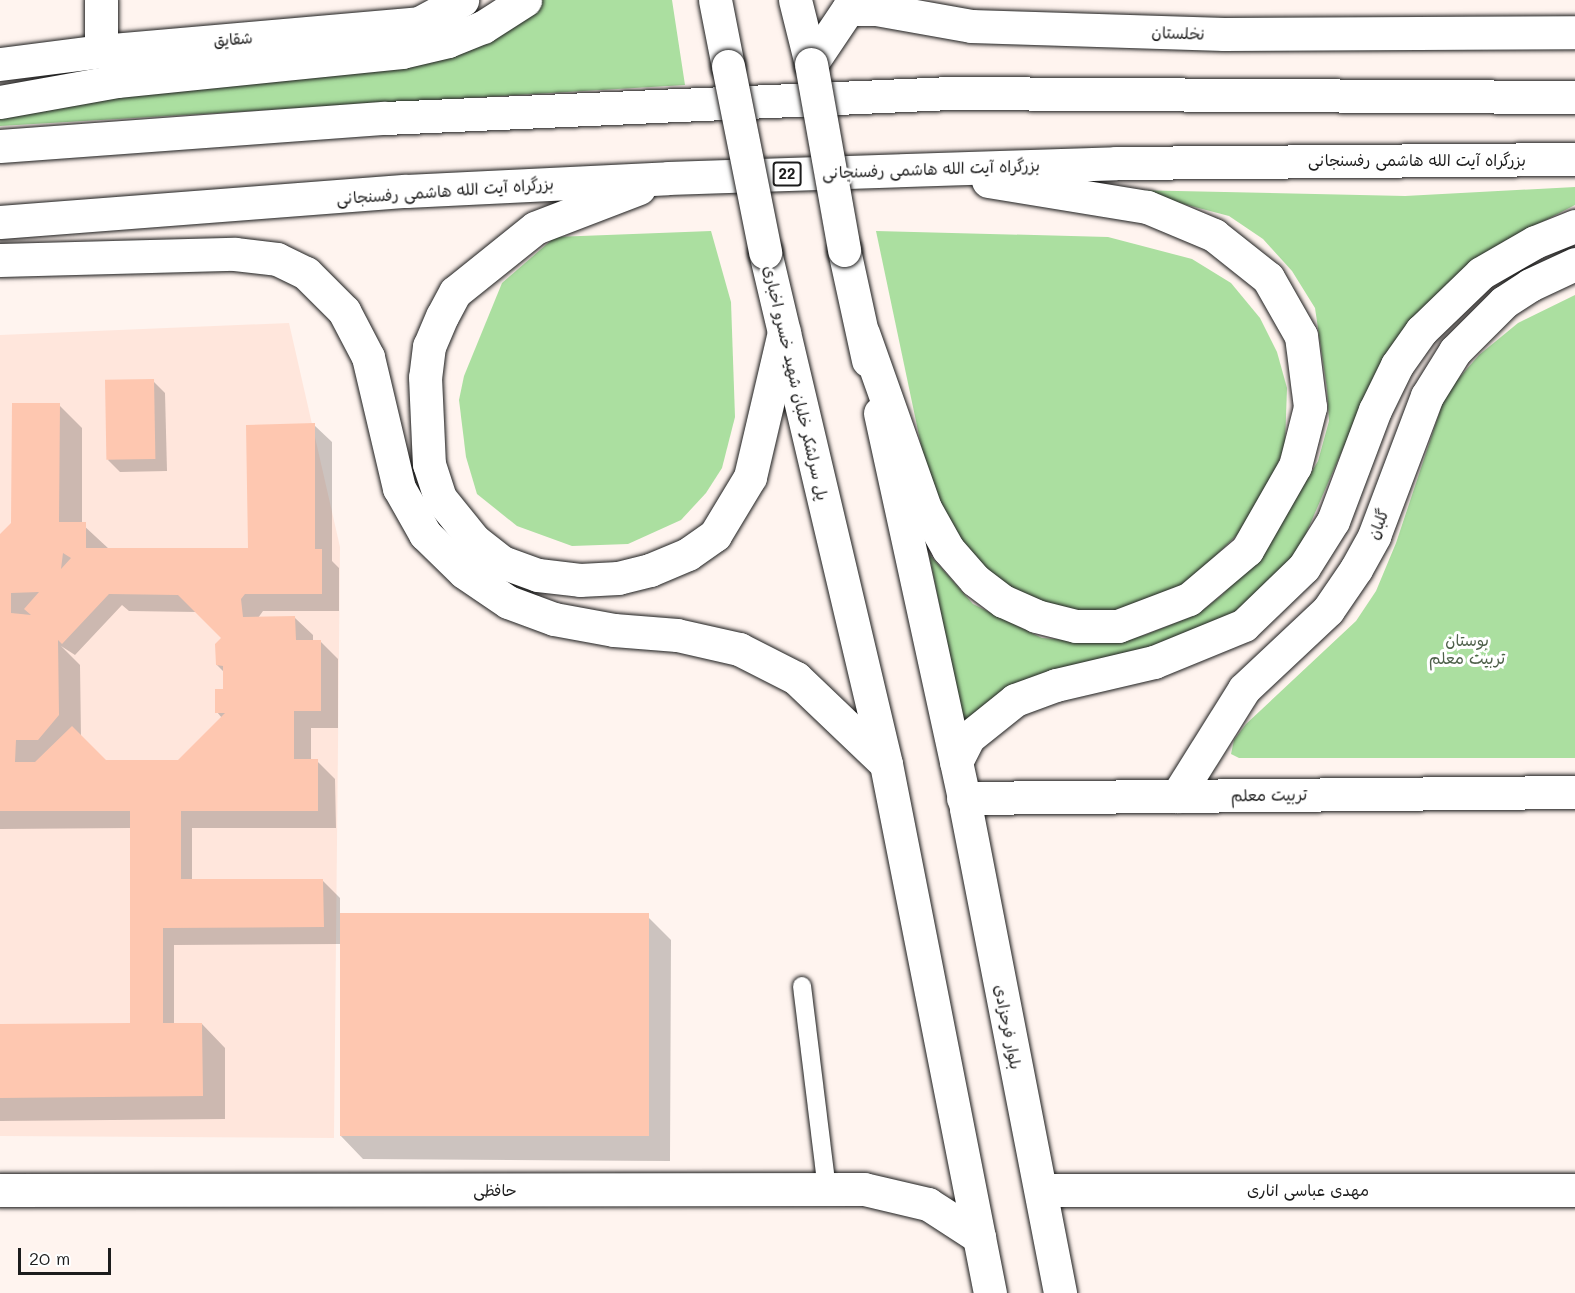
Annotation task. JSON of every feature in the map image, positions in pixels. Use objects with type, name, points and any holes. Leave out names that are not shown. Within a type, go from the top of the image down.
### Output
[{"type":"main road","points":[[101,0],[101,51]]},
{"type":"main road","name":"شقایق","points":[[0,64],[418,11],[462,0]]},
{"type":"main road","points":[[0,102],[117,81],[402,52],[448,41],[483,27],[525,0]]},
{"type":"main road","name":"پل سرلشکر خلبان شهید خسرو اخباری","points":[[715,0],[765,252],[886,764]]},
{"type":"main road","points":[[795,0],[811,64],[844,250],[956,762]]},
{"type":"main road","name":"نخلستان","points":[[811,64],[848,9],[971,13],[1224,34],[1575,32]]},
{"type":"main road","points":[[0,146],[386,118],[951,93],[1575,97]]},
{"type":"main road","name":"بزرگراه آیت الله هاشمی رفسنجانی","points":[[0,222],[406,191],[668,178],[1116,163],[1575,159]]},
{"type":"main road","points":[[863,333],[925,508],[948,549],[975,580],[1003,601],[1036,616],[1076,626],[1118,626],[1154,615],[1189,599],[1220,576],[1247,550],[1265,524],[1296,466],[1305,440],[1310,407],[1301,336],[1268,278],[1245,256],[1214,236],[1147,207],[918,169]]},
{"type":"main road","points":[[668,178],[536,228],[455,292],[429,346],[425,399],[429,464],[440,498],[454,518],[502,562],[538,575],[580,580],[618,578],[650,570],[688,554],[715,535],[750,477],[784,332]]},
{"type":"main road","points":[[956,762],[969,736],[1015,700],[1056,685],[1154,662],[1244,625],[1304,567],[1333,521],[1375,410],[1397,365],[1421,331],[1482,273],[1535,242],[1575,226]]},
{"type":"main road","points":[[0,260],[235,254],[277,259],[306,273],[344,311],[368,357],[399,488],[425,534],[464,572],[508,602],[554,619],[614,630],[677,635],[739,649],[796,678],[886,764],[990,1293]]},
{"type":"main road","name":"گلبان","points":[[1178,796],[1244,689],[1328,610],[1356,569],[1374,536],[1414,424],[1444,366],[1504,302],[1530,285],[1575,264]]},
{"type":"main road","name":"بلوار فرحزادی","points":[[956,762],[1060,1293]]},
{"type":"main road","name":"تربیت معلم","points":[[963,798],[1575,792]]},
{"type":"main road","name":"حافظی","points":[[0,1190],[864,1189],[928,1203],[979,1237]]},
{"type":"main road","name":"مهدی عباسی اناری","points":[[1041,1190],[1575,1190]]},
{"type":"lane","points":[[802,987],[827,1190]]},
{"type":"shaded area","points":[[289,323],[340,547],[334,1138],[0,1136],[0,335]]},
{"type":"green space","points":[[538,0],[672,0],[685,85],[0,126],[0,110],[121,89]]},
{"type":"green space","points":[[1575,187],[1575,205],[1503,242],[1378,368],[1298,552],[1244,612],[964,725],[929,554],[973,604],[1042,638],[1107,643],[1145,635],[1198,614],[1222,595],[1268,546],[1318,461],[1329,421],[1327,389],[1315,308],[1292,271],[1263,239],[1229,216],[1130,190],[1405,196]]},
{"type":"green space","points":[[711,231],[731,302],[735,417],[722,468],[706,493],[681,520],[628,544],[572,546],[517,526],[477,494],[466,457],[459,400],[464,376],[502,283],[555,237]]},
{"type":"green space","points":[[876,231],[1108,237],[1192,259],[1231,283],[1260,318],[1277,352],[1287,388],[1285,444],[1269,488],[1239,533],[1187,583],[1118,611],[1062,611],[1012,592],[977,567],[957,538],[929,483]]},
{"type":"green space","name":"بوستان تربیت معلم","points":[[1575,295],[1575,758],[1239,758],[1231,754],[1234,740],[1246,724],[1356,621],[1376,591],[1396,543],[1446,393],[1479,355],[1518,323]]},
{"type":"building","points":[[154,379],[155,459],[106,460],[105,380]]},
{"type":"building","points":[[12,403],[60,403],[59,522],[86,522],[86,548],[248,548],[246,425],[315,423],[315,549],[322,549],[322,594],[245,594],[241,599],[243,617],[295,616],[296,640],[321,640],[321,711],[294,711],[294,759],[318,759],[318,811],[181,811],[181,879],[323,879],[324,927],[163,928],[163,1023],[202,1023],[203,1096],[0,1098],[0,1024],[130,1023],[130,811],[0,811],[0,534],[11,523]],"holes":[[[63,553],[71,558],[61,569]],[[39,592],[24,609],[31,615],[11,613],[11,593]],[[109,594],[178,595],[221,638],[215,644],[216,665],[223,666],[223,689],[215,689],[215,713],[225,713],[178,760],[106,760],[72,726],[35,762],[15,762],[16,740],[38,740],[59,715],[58,640],[62,644]]]},
{"type":"building","points":[[340,913],[649,913],[649,1136],[340,1136]]}]
